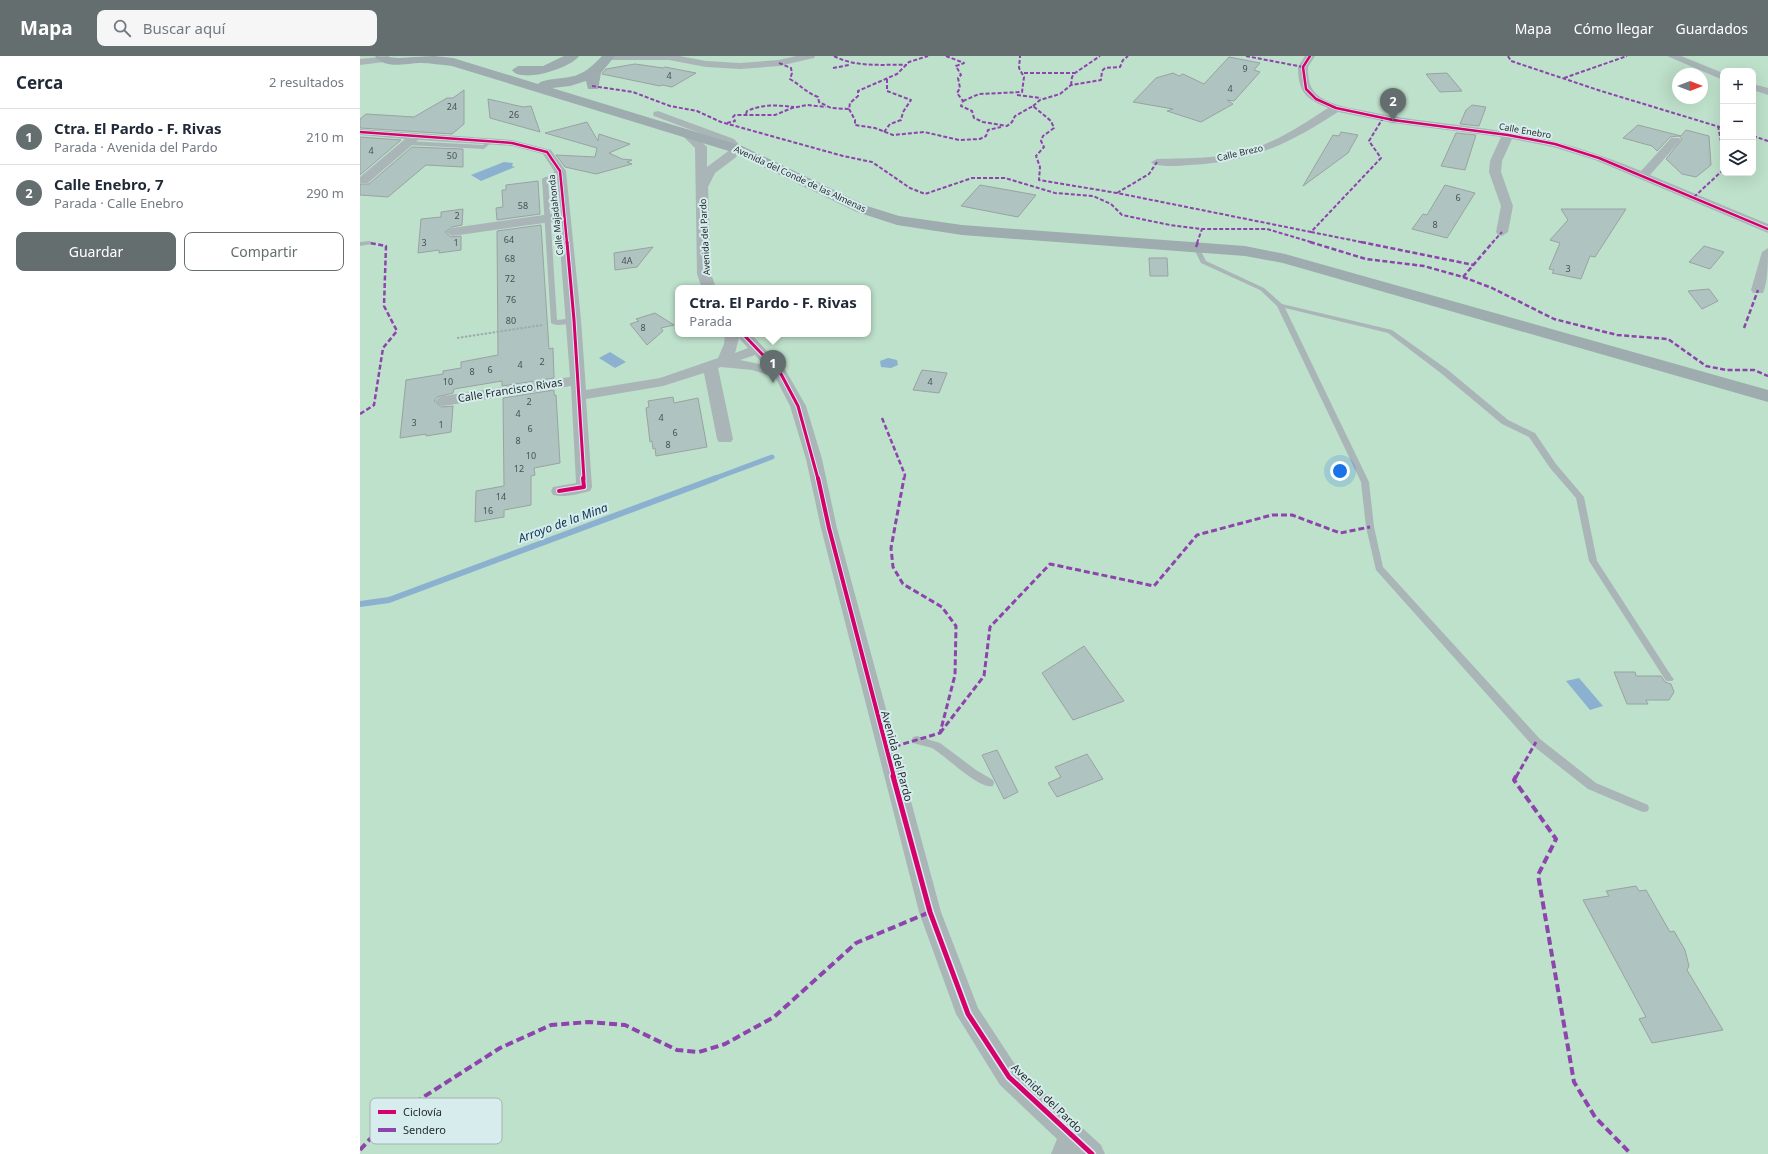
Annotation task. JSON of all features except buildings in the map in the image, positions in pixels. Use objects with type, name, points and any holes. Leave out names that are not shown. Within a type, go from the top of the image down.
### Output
[{"type":"main road","name":"Avenida del Conde de las Almenas","points":[[459,56],[719,132],[771,152],[873,204],[905,216],[962,230]]},
{"type":"main road","points":[[503,68],[529,71],[553,68],[573,56]]},
{"type":"main road","points":[[553,84],[583,79],[594,72],[609,56]]},
{"type":"main road","points":[[384,58],[400,61],[422,58],[440,60],[469,67]]},
{"type":"main road","name":"Avenida del Conde de las Almenas","points":[[469,67],[536,84],[553,84]]},
{"type":"main road","name":"Avenida del Conde de las Almenas","points":[[469,67],[685,132],[730,156],[762,160],[862,209],[904,221],[962,230]]},
{"type":"main road","points":[[594,72],[591,78],[592,86],[598,92],[658,114]]},
{"type":"main road","points":[[962,230],[1196,246],[1245,251],[1285,259],[1768,396]]},
{"type":"street","points":[[609,56],[669,57],[706,64],[740,66],[779,63],[810,56]]},
{"type":"street","name":"Calle Enebro","points":[[1310,56],[1303,66],[1303,77],[1306,89],[1316,99],[1336,108],[1416,123],[1508,135],[1555,144],[1599,158],[1768,228]]},
{"type":"street","points":[[1672,56],[1720,76]]},
{"type":"street","points":[[360,62],[384,58]]},
{"type":"street","points":[[1756,88],[1768,92]]},
{"type":"street","name":"Calle Brezo","points":[[1157,162],[1220,159],[1251,152],[1272,145],[1316,122],[1336,108]]},
{"type":"street","points":[[658,114],[730,141],[730,156]]},
{"type":"street","name":"Calle Majadahonda","points":[[360,132],[412,139],[512,143],[547,152],[560,171],[574,320],[584,487],[559,491]]},
{"type":"street","points":[[685,132],[709,156],[716,158],[730,156]]},
{"type":"street","points":[[1502,232],[1507,206],[1495,172],[1496,161],[1508,135]]},
{"type":"street","points":[[364,180],[412,139]]},
{"type":"street","points":[[1643,176],[1675,140]]},
{"type":"street","name":"Avenida del Pardo","points":[[701,148],[704,274],[708,285]]},
{"type":"street","points":[[702,186],[710,171],[730,156]]},
{"type":"street","points":[[452,232],[565,216]]},
{"type":"street","points":[[1758,290],[1768,252]]},
{"type":"street","points":[[725,439],[716,365],[731,344],[732,337]]},
{"type":"street","name":"Avenida del Pardo","points":[[746,337],[781,374],[798,406],[814,459],[829,528],[930,912],[968,1014],[1009,1077],[1069,1145],[1092,1154]]},
{"type":"street","points":[[579,396],[663,382],[759,349]]},
{"type":"street","points":[[716,365],[753,366],[781,374]]},
{"type":"street","name":"Calle Francisco Rivas","points":[[443,401],[578,380]]},
{"type":"lane","points":[[561,177],[545,179],[546,218],[554,323],[574,320]]},
{"type":"lane","points":[[360,244],[370,243]]},
{"type":"lane","points":[[1196,246],[1203,262],[1262,289],[1280,305],[1365,482],[1370,527],[1379,568],[1536,742],[1592,786],[1644,808]]},
{"type":"lane","points":[[1280,305],[1390,331],[1445,372],[1505,422],[1532,435],[1552,466],[1580,497],[1593,561],[1669,679]]},
{"type":"lane","points":[[916,740],[936,746],[972,773],[989,783]]},
{"type":"path","points":[[457,338],[554,323]]},
{"type":"green space","points":[[360,56],[1768,56],[1768,1154],[360,1154]]},
{"type":"water","points":[[504,162],[513,163],[512,166],[515,167],[481,181],[471,175]]},
{"type":"water","points":[[610,352],[626,362],[615,368],[599,358]]},
{"type":"water","points":[[888,358],[897,360],[898,365],[891,368],[881,367],[880,361]]},
{"type":"water","points":[[1579,678],[1603,706],[1590,710],[1566,681]]},
{"type":"waterway","name":"Arroyo de la Mina","points":[[713,479],[772,457]]},
{"type":"waterway","name":"Arroyo de la Mina","points":[[360,604],[389,600],[716,478]]},
{"type":"marked path","points":[[834,56],[851,63],[869,65],[907,65]]},
{"type":"marked path","points":[[779,63],[791,68],[792,73],[790,79],[801,85],[808,93],[818,97],[819,102],[831,108],[849,109],[850,103],[858,96],[858,91],[897,74],[909,62],[928,56]]},
{"type":"marked path","points":[[946,56],[964,63],[956,66],[961,75],[958,78],[960,88],[957,93],[963,101],[961,106],[972,111],[974,118],[983,122],[1007,126],[1012,122],[1015,116],[1033,106],[1051,121],[1054,128],[1043,136],[1041,141],[1044,147],[1036,156],[1040,167],[1039,180],[1117,193],[1311,232],[1381,158],[1369,141],[1383,118]]},
{"type":"marked path","points":[[963,101],[979,94],[1022,92],[1024,77],[1019,68],[1020,56]]},
{"type":"marked path","points":[[1071,85],[1072,77],[1075,73],[1100,56]]},
{"type":"marked path","points":[[1033,106],[1040,100],[1060,94],[1071,85],[1101,80],[1102,71],[1105,68],[1120,67],[1123,60],[1128,56]]},
{"type":"marked path","points":[[1246,56],[1303,67]]},
{"type":"marked path","points":[[1508,56],[1511,61],[1601,91],[1720,127]]},
{"type":"marked path","points":[[1564,78],[1627,56]]},
{"type":"marked path","points":[[833,68],[849,65]]},
{"type":"marked path","points":[[1024,73],[1075,73]]},
{"type":"marked path","points":[[884,132],[890,124],[901,120],[903,112],[911,100],[887,91],[887,78]]},
{"type":"marked path","points":[[592,86],[633,92],[670,106],[697,111],[721,122],[843,156],[872,162],[910,188],[925,194],[972,178],[1005,178],[1055,193],[1093,196],[1111,204],[1122,215],[1170,225],[1202,229],[1267,229],[1366,259],[1424,266],[1463,277],[1492,288],[1554,319],[1617,335],[1668,339],[1706,366],[1726,370],[1754,370],[1768,376]]},
{"type":"marked path","points":[[1017,95],[1041,98]]},
{"type":"marked path","points":[[727,123],[735,121],[733,117],[735,115],[775,115],[792,108],[807,105],[826,107]]},
{"type":"marked path","points":[[746,114],[747,111],[764,106],[794,107]]},
{"type":"marked path","points":[[849,109],[855,120],[855,125],[875,128],[893,135],[924,132],[959,140],[980,139],[986,136],[988,130],[1001,127]]},
{"type":"marked path","points":[[1718,126],[1721,140]]},
{"type":"marked path","points":[[1756,137],[1768,141]]},
{"type":"marked path","points":[[1117,193],[1149,174],[1157,162]]},
{"type":"marked path","points":[[1694,197],[1720,173]]},
{"type":"marked path","points":[[1196,247],[1202,229]]},
{"type":"marked path","points":[[1311,232],[1474,265]]},
{"type":"marked path","points":[[1463,277],[1502,232]]},
{"type":"marked path","points":[[360,414],[374,405],[383,348],[397,331],[384,306],[386,246],[370,243]]},
{"type":"marked path","points":[[1744,328],[1758,290]]},
{"type":"marked path","points":[[882,418],[905,475],[891,548],[893,567],[903,584],[942,607],[956,626],[955,675],[940,733],[886,749]]},
{"type":"marked path","points":[[940,733],[984,676],[990,627],[1050,564],[1154,586],[1197,535],[1272,515],[1292,515],[1340,533],[1370,527]]},
{"type":"marked path","points":[[1536,742],[1514,780],[1556,839],[1538,875],[1574,1082],[1595,1117],[1631,1154]]},
{"type":"marked path","points":[[422,1098],[500,1048],[551,1025],[589,1022],[625,1025],[677,1050],[699,1052],[725,1044],[774,1017],[856,943],[930,912]]},
{"type":"marked path","points":[[360,1150],[370,1139]]},
{"type":"cycle path","points":[[1310,56],[1303,67],[1303,77],[1306,89],[1316,99],[1336,108],[1393,120],[1508,135],[1555,144],[1599,158],[1768,229]]},
{"type":"cycle path","points":[[360,132],[512,143],[547,152],[560,171],[574,320],[584,487],[559,491]]},
{"type":"cycle path","points":[[746,337],[781,374],[798,406],[814,459],[829,528],[930,912],[968,1014],[1009,1077],[1092,1154]]},
{"type":"place","name":"Calle Enebro, 7","points":[[1393,121]]},
{"type":"place","name":"Ctra. El Pardo - F. Rivas","points":[[773,383]]}]
